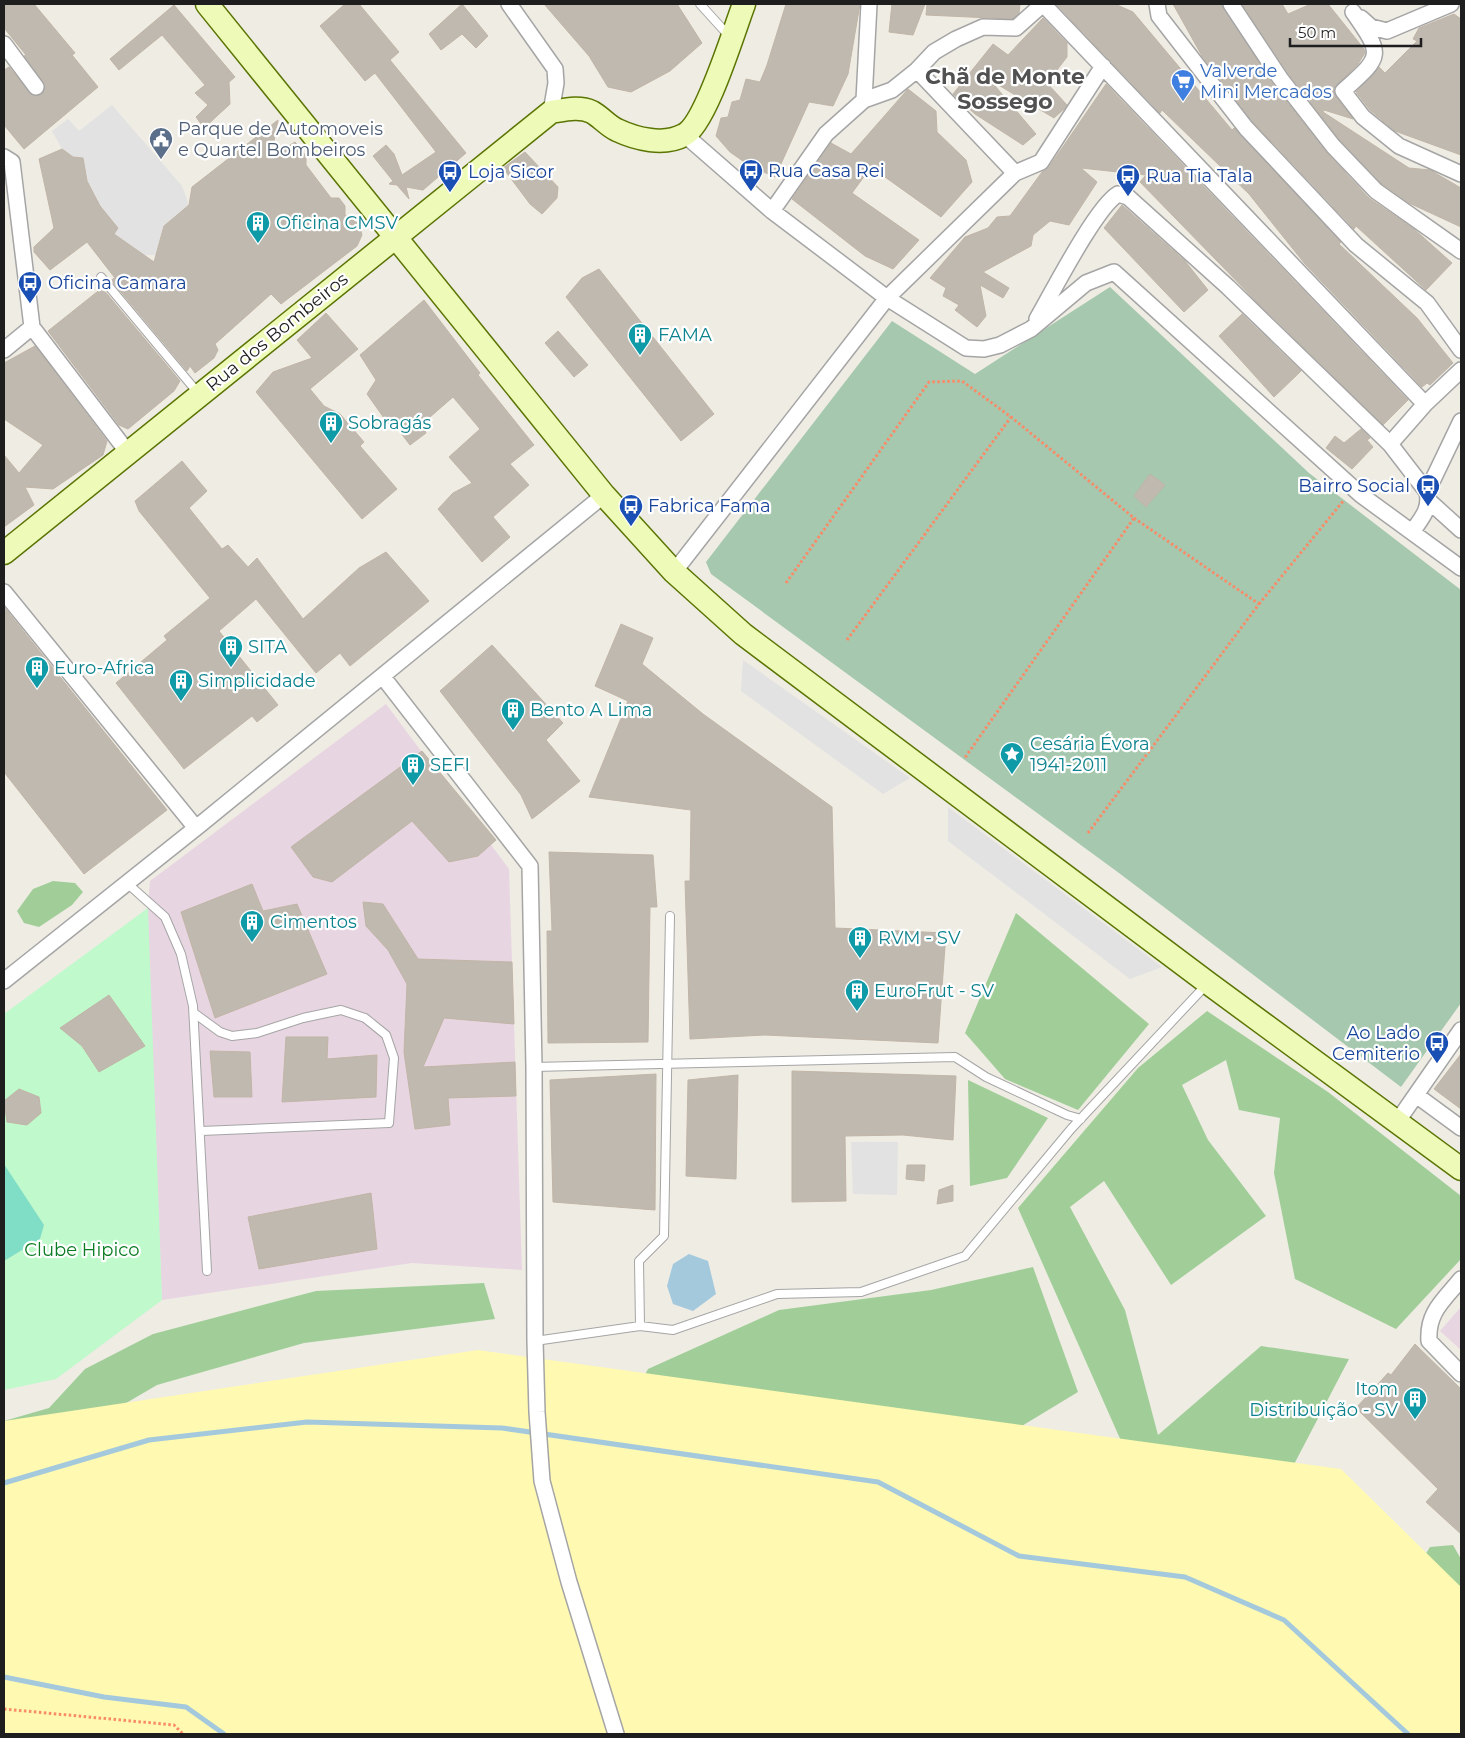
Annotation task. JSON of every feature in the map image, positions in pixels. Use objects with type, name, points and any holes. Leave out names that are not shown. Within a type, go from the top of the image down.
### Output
[{"type":"main road","points":[[207,4],[604,495],[674,572],[743,634],[1208,983],[1461,1169]]},
{"type":"main road","points":[[550,112],[578,108],[592,112],[615,129],[641,139],[665,141],[685,135],[699,118],[744,4]]},
{"type":"main road","name":"Rua dos Bombeiros","points":[[4,553],[129,454],[199,395],[550,112]]},
{"type":"street","points":[[509,4],[555,70],[556,84],[550,112]]},
{"type":"street","points":[[864,100],[869,4]]},
{"type":"street","points":[[1157,4],[1159,16],[1246,128],[1356,245],[1427,303],[1461,350]]},
{"type":"street","points":[[1231,4],[1280,78],[1333,146],[1376,191],[1461,251]]},
{"type":"street","points":[[1351,8],[1371,27],[1388,31],[1445,5]]},
{"type":"street","points":[[772,211],[826,134],[864,100],[892,90],[917,70],[934,52],[983,27],[1016,28],[1036,8],[1103,66],[1425,404]]},
{"type":"street","points":[[1351,8],[1373,40],[1376,54],[1371,66],[1343,91],[1363,117],[1399,146],[1461,174]]},
{"type":"street","points":[[4,44],[36,87]]},
{"type":"street","points":[[674,572],[886,298],[1015,174],[1041,162],[1103,66]]},
{"type":"street","points":[[917,70],[1015,174]]},
{"type":"street","points":[[685,135],[772,211],[886,298],[966,348],[984,349],[1000,345],[1031,329],[1086,283],[1114,272],[1361,496],[1461,568]]},
{"type":"street","points":[[4,157],[12,162],[32,327],[129,454]]},
{"type":"street","points":[[1031,329],[1080,244],[1110,199],[1118,194],[1128,196],[1228,286],[1390,444],[1428,496],[1461,530]]},
{"type":"street","points":[[4,350],[32,327]]},
{"type":"street","points":[[1390,444],[1425,404],[1461,370]]},
{"type":"street","points":[[1412,532],[1428,507],[1428,496],[1461,421]]},
{"type":"street","points":[[4,981],[128,884],[604,495]]},
{"type":"street","points":[[4,592],[196,828]]},
{"type":"street","points":[[383,677],[530,866],[534,1067],[535,1341],[537,1412],[542,1481],[569,1582],[616,1734]]},
{"type":"street","points":[[1397,1122],[1460,1035]]},
{"type":"street","points":[[1416,1094],[1461,1128]]},
{"type":"street","points":[[1461,1279],[1432,1314],[1428,1327],[1429,1341],[1461,1374]]},
{"type":"lane","points":[[700,4],[731,38]]},
{"type":"lane","points":[[101,277],[199,395]]},
{"type":"lane","points":[[128,884],[165,917],[181,954],[194,1013],[207,1271]]},
{"type":"lane","points":[[640,1326],[639,1260],[664,1236],[670,916]]},
{"type":"lane","points":[[535,1341],[640,1326],[673,1330],[777,1294],[861,1292],[965,1256],[1080,1119],[1208,983]]},
{"type":"lane","points":[[194,1013],[220,1032],[232,1036],[257,1033],[303,1018],[341,1010],[365,1018],[386,1035],[394,1058],[389,1123],[201,1131]]},
{"type":"lane","points":[[534,1067],[954,1057],[995,1081],[1067,1115],[1080,1119]]},
{"type":"path","points":[[786,583],[929,382],[962,381],[1011,417],[1134,518],[1259,604]]},
{"type":"path","points":[[847,640],[1011,417]]},
{"type":"path","points":[[1088,833],[1259,604],[1344,500]]},
{"type":"path","points":[[964,759],[1134,518]]},
{"type":"path","points":[[4,1709],[174,1725],[183,1734]]},
{"type":"shaded area","points":[[112,105],[182,186],[189,205],[164,226],[156,255],[141,255],[124,241],[120,248],[87,181],[83,158],[73,157],[62,149],[52,131],[68,119],[79,131]]},
{"type":"shaded area","points":[[743,660],[910,778],[883,794],[741,691]]},
{"type":"shaded area","points":[[386,704],[509,869],[522,1270],[412,1263],[162,1300],[146,927],[150,881]]},
{"type":"shaded area","points":[[948,807],[1162,967],[1130,979],[948,841]]},
{"type":"shaded area","points":[[851,1142],[898,1142],[897,1195],[853,1194]]},
{"type":"shaded area","points":[[1461,1307],[1461,1350],[1440,1331]]},
{"type":"green space","points":[[1110,287],[1309,473],[1461,590],[1461,1003],[1401,1087],[1119,873],[711,574],[706,562],[892,321],[975,374]]},
{"type":"green space","points":[[53,881],[75,883],[83,892],[72,905],[39,927],[24,923],[17,911],[33,889]]},
{"type":"green space","name":"Clube Hipico","points":[[148,908],[162,1300],[56,1379],[4,1390],[4,1014]]},
{"type":"green space","points":[[1016,913],[1149,1024],[1078,1110],[1005,1079],[965,1033]]},
{"type":"green space","points":[[1207,1011],[1328,1092],[1461,1196],[1461,1259],[1396,1329],[1295,1279],[1274,1173],[1280,1118],[1239,1110],[1226,1060],[1182,1085],[1208,1140],[1266,1216],[1171,1285],[1104,1181],[1070,1207],[1125,1310],[1158,1435],[1261,1346],[1349,1359],[1290,1472],[1129,1459],[1018,1208],[1138,1068]]},
{"type":"green space","points":[[968,1080],[1048,1118],[1007,1178],[970,1186]]},
{"type":"green space","points":[[4,1164],[44,1225],[40,1239],[4,1261]]},
{"type":"green space","points":[[1033,1267],[1078,1392],[972,1456],[616,1430],[648,1369],[779,1310],[931,1290]]},
{"type":"green space","points":[[484,1283],[495,1319],[304,1343],[157,1385],[44,1451],[4,1454],[4,1421],[49,1408],[85,1369],[153,1334],[316,1291]]},
{"type":"green space","points":[[1453,1545],[1461,1559],[1461,1681],[1418,1566],[1430,1547]]},
{"type":"sand","points":[[478,1350],[1341,1469],[1461,1587],[1461,1734],[4,1734],[4,1421]]},
{"type":"water","points":[[689,1254],[708,1261],[716,1294],[693,1311],[673,1304],[667,1286],[673,1264]]},
{"type":"building","points":[[4,4],[34,4],[75,53],[72,55],[98,87],[24,149],[4,125],[4,70],[9,67],[33,96],[42,94],[45,85],[24,56],[26,55],[4,28]]},
{"type":"building","points":[[345,4],[359,4],[399,52],[390,60],[466,153],[423,190],[406,187],[409,199],[397,185],[389,184],[393,181],[373,156],[386,145],[394,154],[402,175],[436,152],[375,73],[365,81],[320,26]]},
{"type":"building","points":[[462,4],[488,36],[476,48],[462,34],[441,50],[429,34]]},
{"type":"building","points":[[544,4],[677,4],[702,43],[670,71],[631,92],[608,87],[589,56]]},
{"type":"building","points":[[786,4],[860,4],[848,74],[833,106],[809,102],[775,177],[750,166],[730,152],[716,136],[721,118],[728,117],[732,102],[740,100],[746,79],[760,82]]},
{"type":"building","points":[[892,4],[925,4],[913,35],[889,32]]},
{"type":"building","points":[[927,4],[1020,4],[1019,13],[1013,19],[926,15]]},
{"type":"building","points":[[1056,4],[1115,4],[1133,12],[1232,130],[1234,128],[1341,242],[1339,244],[1417,318],[1453,363],[1430,385],[1427,383],[1422,387],[1305,264],[1249,194],[1162,110],[1160,113]]},
{"type":"building","points":[[1173,4],[1222,4],[1272,83],[1326,152],[1369,198],[1414,229],[1452,263],[1426,290],[1356,226],[1354,229],[1253,122],[1202,56]]},
{"type":"building","points":[[1242,4],[1282,4],[1288,14],[1311,4],[1328,4],[1364,49],[1365,53],[1358,64],[1334,88],[1336,97],[1353,119],[1324,110],[1323,112],[1409,168],[1430,170],[1461,188],[1461,227],[1409,203],[1382,184],[1340,140],[1288,73]]},
{"type":"building","points":[[174,5],[235,77],[229,82],[230,104],[204,128],[196,117],[208,105],[195,93],[205,85],[162,35],[119,70],[110,59]]},
{"type":"building","points":[[1454,14],[1461,19],[1461,155],[1395,131],[1370,110],[1356,92],[1379,67],[1385,73],[1417,41],[1413,39],[1419,28]]},
{"type":"building","points":[[1043,18],[1067,43],[1067,57],[1047,83],[1067,105],[1064,109],[1054,118],[990,80],[1036,134],[1023,145],[975,114],[953,94],[993,44],[1008,55]]},
{"type":"building","points":[[1106,84],[1408,400],[1383,425],[1256,301],[1140,182],[1146,175],[1081,168],[1097,182],[1069,225],[1050,221],[1033,235],[1031,246],[983,272],[1009,288],[1003,298],[980,285],[986,316],[977,327],[955,310],[959,305],[943,296],[946,288],[930,278],[965,237],[988,228],[997,217],[1010,216],[1042,172],[1049,167]]},
{"type":"building","points":[[908,89],[936,111],[937,132],[966,160],[972,182],[941,217],[871,167],[852,193],[919,240],[893,269],[865,256],[792,199],[831,143],[851,154]]},
{"type":"building","name":"Oficina CMSV","points":[[278,120],[271,157],[295,142],[306,156],[306,165],[331,198],[339,198],[345,206],[345,215],[359,224],[362,235],[357,246],[281,304],[271,294],[215,344],[218,350],[214,358],[195,373],[190,366],[187,371],[111,280],[115,278],[87,242],[50,270],[34,252],[34,247],[54,228],[39,159],[62,149],[73,157],[83,158],[87,181],[100,206],[118,228],[114,234],[154,262],[164,226],[189,205],[192,187]]},
{"type":"building","points":[[525,152],[558,187],[557,198],[542,214],[530,204],[503,168]]},
{"type":"building","points":[[1122,205],[1185,261],[1208,290],[1184,312],[1104,228]]},
{"type":"building","name":"FAMA","points":[[599,269],[714,414],[681,441],[566,297],[582,278]]},
{"type":"building","points":[[102,288],[180,381],[174,391],[128,429],[119,425],[48,331]]},
{"type":"building","points":[[424,300],[480,373],[478,375],[534,445],[510,464],[529,485],[493,517],[510,537],[482,562],[438,509],[453,493],[472,483],[449,457],[480,429],[453,397],[422,424],[426,433],[410,445],[397,428],[391,428],[367,394],[376,380],[360,355]]},
{"type":"building","name":"Sobragás","points":[[326,313],[358,349],[310,389],[324,406],[340,414],[364,442],[360,446],[397,489],[362,519],[256,392],[273,372],[312,358],[297,340]]},
{"type":"building","points":[[1242,314],[1301,371],[1274,397],[1219,336]]},
{"type":"building","points":[[558,331],[588,365],[574,377],[545,343]]},
{"type":"building","points":[[35,346],[107,441],[103,455],[53,489],[25,487],[34,505],[4,527],[4,455],[19,473],[43,445],[4,419],[4,363]]},
{"type":"building","points":[[1361,429],[1370,438],[1367,440],[1373,447],[1352,469],[1326,448],[1335,436],[1344,443]]},
{"type":"building","points":[[182,461],[207,491],[189,508],[222,549],[228,545],[248,567],[257,558],[303,619],[359,568],[386,552],[429,601],[350,666],[340,653],[316,673],[256,599],[219,631],[278,705],[257,722],[252,716],[184,769],[116,683],[167,640],[164,636],[210,598],[139,511],[135,501]]},
{"type":"building","points":[[1150,474],[1165,485],[1146,507],[1134,496]]},
{"type":"building","name":"Euro-Africa","points":[[4,607],[167,810],[84,874],[4,772]]},
{"type":"building","points":[[621,624],[653,638],[642,664],[703,714],[832,807],[835,928],[946,933],[938,1043],[765,1035],[690,1039],[685,881],[690,881],[691,810],[589,797],[628,701],[595,686]]},
{"type":"building","name":"Bento A Lima","points":[[492,645],[563,723],[546,740],[580,781],[532,819],[521,795],[440,691]]},
{"type":"building","name":"SEFI","points":[[422,751],[496,840],[478,856],[449,862],[412,821],[332,882],[313,877],[291,847]]},
{"type":"building","points":[[549,852],[653,855],[657,907],[650,907],[648,1042],[548,1043],[547,931],[552,931]]},
{"type":"building","name":"Cimentos","points":[[252,884],[263,911],[297,904],[327,974],[215,1018],[181,912]]},
{"type":"building","points":[[363,902],[383,904],[418,959],[512,962],[514,1024],[444,1018],[423,1067],[515,1062],[516,1096],[448,1098],[450,1125],[415,1129],[404,1052],[407,984],[388,950],[366,926]]},
{"type":"building","points":[[109,995],[145,1046],[99,1072],[82,1046],[60,1028]]},
{"type":"building","points":[[286,1037],[328,1037],[327,1059],[377,1055],[376,1097],[282,1102]]},
{"type":"building","points":[[210,1051],[250,1052],[252,1097],[214,1097]]},
{"type":"building","points":[[1461,1054],[1461,1109],[1434,1089]]},
{"type":"building","points":[[792,1071],[956,1076],[953,1140],[903,1135],[845,1136],[846,1201],[792,1202]]},
{"type":"building","points":[[656,1074],[655,1210],[553,1202],[550,1080]]},
{"type":"building","points":[[738,1075],[736,1179],[686,1176],[688,1080]]},
{"type":"building","points":[[19,1089],[39,1097],[41,1113],[27,1125],[7,1122],[4,1101]]},
{"type":"building","points":[[907,1165],[925,1165],[924,1181],[906,1179]]},
{"type":"building","points":[[953,1185],[953,1201],[937,1204],[939,1190]]},
{"type":"building","points":[[371,1193],[377,1249],[259,1269],[248,1217]]},
{"type":"building","name":"Itom Distribuição - SV","points":[[1415,1344],[1461,1389],[1461,1534],[1426,1502],[1438,1489],[1356,1408],[1388,1373],[1391,1375]]},
{"type":"waterway","points":[[4,1483],[149,1440],[307,1422],[502,1428],[878,1482],[1019,1556],[1185,1577],[1284,1620],[1408,1734]]},
{"type":"waterway","points":[[4,1677],[104,1697],[186,1707],[224,1734]]},
{"type":"place","name":"Valverde Mini Mercados","points":[[1183,102]]},
{"type":"place","name":"Parque de Automoveis e Quartel Bombeiros","points":[[161,160]]},
{"type":"place","name":"Rua Casa Rei","points":[[751,192]]},
{"type":"place","name":"Loja Sicor","points":[[450,193]]},
{"type":"place","name":"Rua Tia Tala","points":[[1128,197]]},
{"type":"place","name":"Oficina CMSV","points":[[258,244]]},
{"type":"place","name":"Oficina Camara","points":[[30,304]]},
{"type":"place","name":"FAMA","points":[[640,356]]},
{"type":"place","name":"Sobragás","points":[[331,444]]},
{"type":"place","name":"Bairro Social","points":[[1428,507]]},
{"type":"place","name":"Fabrica Fama","points":[[631,527]]},
{"type":"place","name":"SITA","points":[[231,668]]},
{"type":"place","name":"Euro-Africa","points":[[37,689]]},
{"type":"place","name":"Simplicidade","points":[[181,702]]},
{"type":"place","name":"Bento A Lima","points":[[513,731]]},
{"type":"place","name":"Cesária Évora 1941-2011","points":[[1012,775]]},
{"type":"place","name":"SEFI","points":[[413,786]]},
{"type":"place","name":"Cimentos","points":[[252,943]]},
{"type":"place","name":"RVM - SV","points":[[860,959]]},
{"type":"place","name":"EuroFrut - SV","points":[[857,1012]]},
{"type":"place","name":"Ao Lado Cemiterio","points":[[1437,1064]]},
{"type":"place","name":"Itom Distribuição - SV","points":[[1415,1420]]},
{"type":"district","name":"Chã de Monte Sossego","points":[[1005,88]]}]
